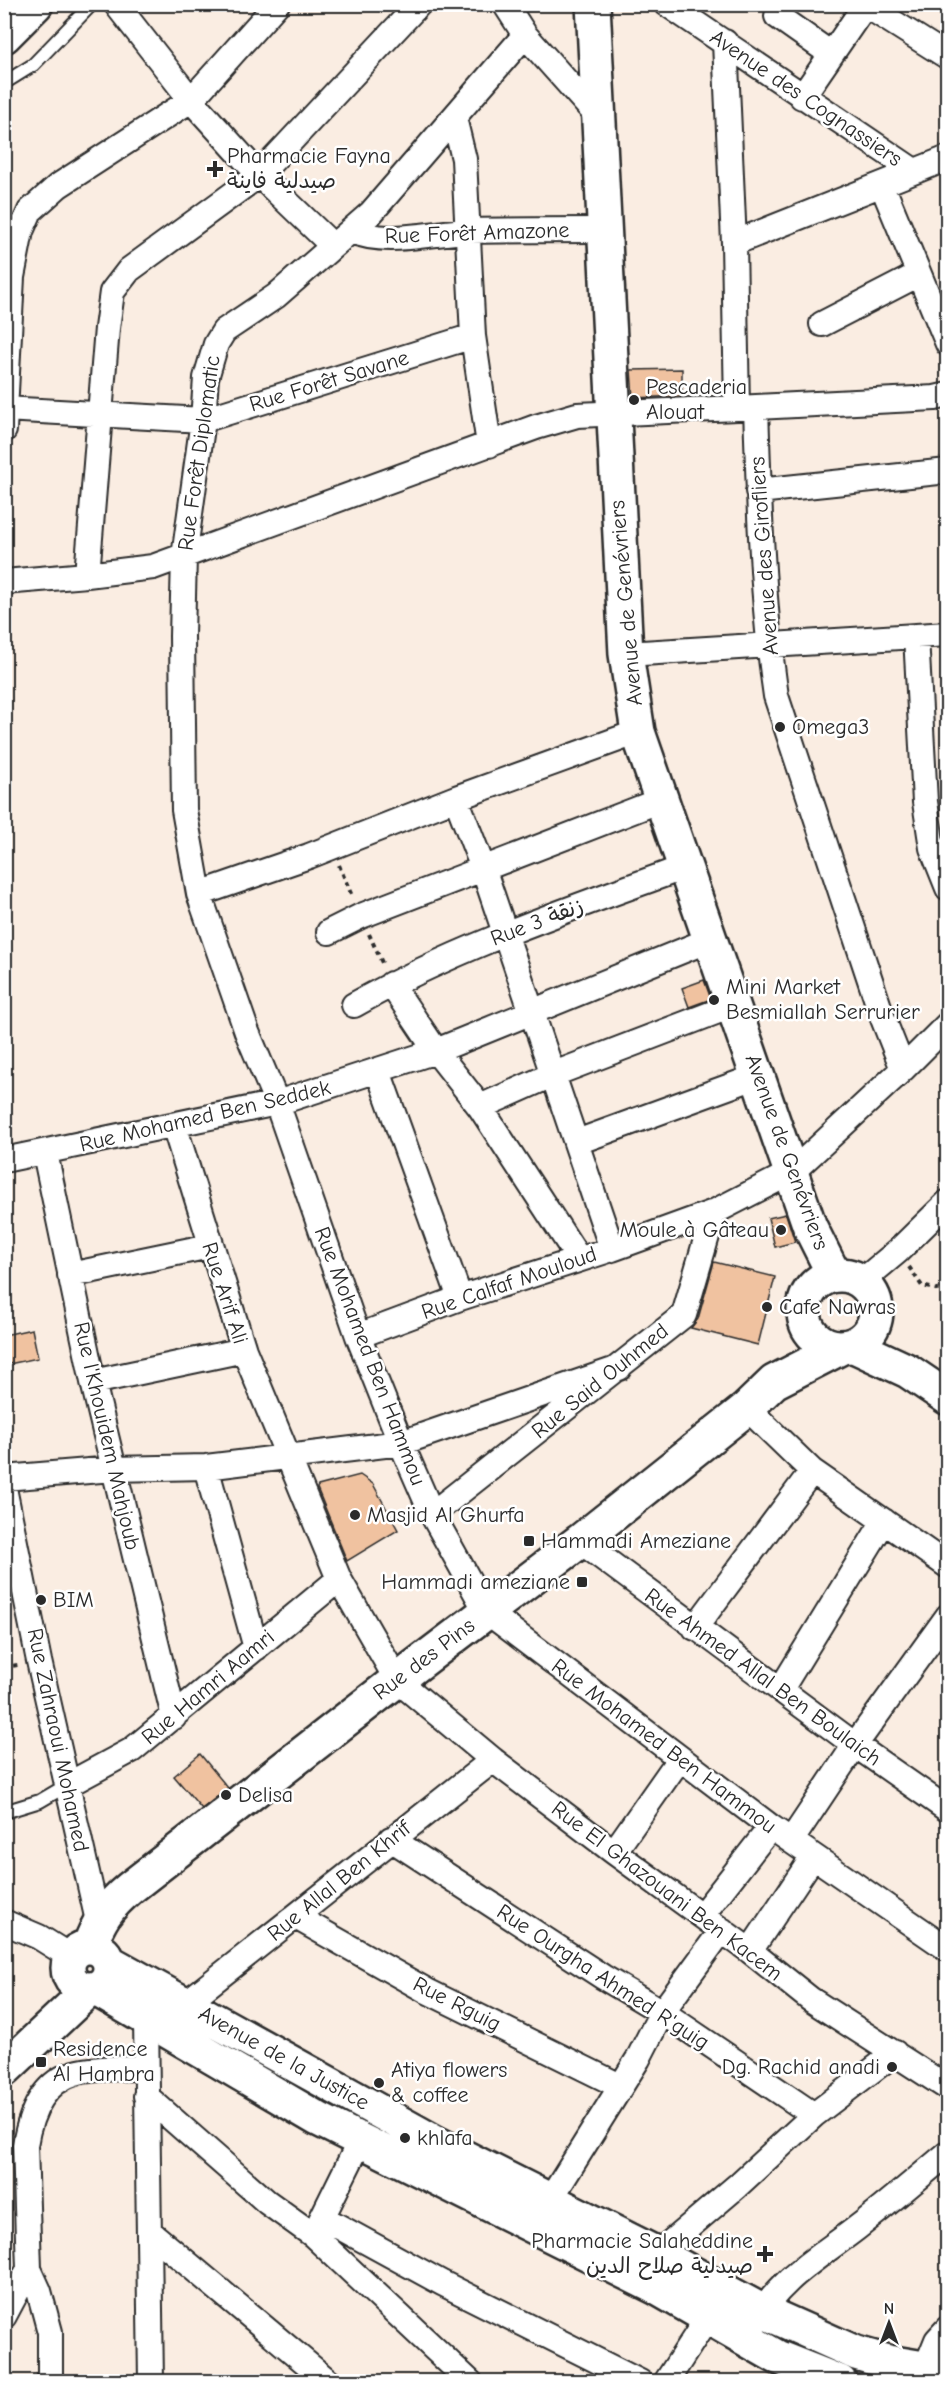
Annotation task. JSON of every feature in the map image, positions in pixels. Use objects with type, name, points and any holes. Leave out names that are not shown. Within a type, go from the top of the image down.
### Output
[{"type":"street","points":[[4,36],[36,4]]},
{"type":"street","points":[[116,4],[191,100],[259,175],[333,246]]},
{"type":"street","points":[[5,416],[8,277],[21,231],[30,212],[58,186],[191,100],[277,4]]},
{"type":"street","points":[[87,575],[107,328],[112,292],[129,270],[259,175],[419,4]]},
{"type":"street","points":[[505,4],[525,35],[600,119]]},
{"type":"street","name":"Avenue de Genévriers","points":[[593,4],[626,654],[638,732],[810,1227],[847,1278]]},
{"type":"street","name":"Avenue des Cognassiers","points":[[668,4],[914,171]]},
{"type":"street","points":[[802,97],[865,5],[948,57]]},
{"type":"street","points":[[777,16],[831,54]]},
{"type":"street","name":"Rue Forêt Diplomatic","points":[[199,894],[184,810],[182,636],[184,557],[209,368],[216,344],[224,331],[276,296],[371,213],[525,35]]},
{"type":"street","name":"Avenue des Girofliers","points":[[725,42],[734,243],[747,407],[758,491],[768,644],[776,696],[882,1016],[903,1069]]},
{"type":"street","points":[[454,118],[464,159],[473,336],[489,445]]},
{"type":"street","points":[[734,243],[948,158]]},
{"type":"street","points":[[882,185],[948,344]]},
{"type":"street","name":"Rue Forêt Amazone","points":[[351,231],[363,236],[395,237],[469,231],[603,230]]},
{"type":"street","points":[[822,324],[919,274]]},
{"type":"street","name":"Rue Forêt Savane","points":[[5,416],[100,414],[203,420],[473,336]]},
{"type":"street","points":[[4,582],[153,567],[577,415],[934,398],[948,395]]},
{"type":"street","points":[[758,491],[948,471]]},
{"type":"street","points":[[626,654],[948,634]]},
{"type":"street","points":[[916,636],[925,802],[932,848],[948,888]]},
{"type":"street","points":[[199,894],[309,856],[456,798],[638,732]]},
{"type":"street","points":[[456,798],[483,868],[612,1249]]},
{"type":"street","points":[[329,932],[361,916],[661,800]]},
{"type":"street","name":"Rue 3 زنقة","points":[[354,1005],[391,984],[505,933],[685,867]]},
{"type":"street","name":"Rue Mohamed Ben Hammou","points":[[199,894],[248,1032],[277,1103],[358,1336],[400,1443],[432,1514],[486,1611],[771,1827],[948,1949]]},
{"type":"street","name":"Rue Mohamed Ben Seddek","points":[[4,1160],[45,1154],[277,1103],[436,1051],[709,940]]},
{"type":"street","points":[[391,984],[436,1051],[480,1107],[579,1258]]},
{"type":"street","points":[[480,1107],[554,1074],[734,1005]]},
{"type":"street","name":"Rue Calfaf Mouloud","points":[[358,1336],[460,1298],[612,1249],[714,1212],[792,1173],[948,1024]]},
{"type":"street","points":[[378,1071],[460,1298]]},
{"type":"street","points":[[577,1142],[758,1076]]},
{"type":"street","name":"Rue Arif Ali","points":[[174,1125],[244,1350],[339,1580],[397,1680]]},
{"type":"street","name":"Rue l'Khouidem Mahjoub","points":[[45,1154],[93,1382],[174,1717]]},
{"type":"street","points":[[948,1202],[898,1251],[847,1278],[823,1279],[813,1286],[804,1307],[804,1319],[808,1328],[822,1342],[856,1339],[948,1398]]},
{"type":"street","name":"Rue Said Ouhmed","points":[[432,1514],[684,1315],[714,1212]]},
{"type":"street","points":[[70,1275],[210,1246]]},
{"type":"street","points":[[847,1278],[873,1296],[876,1306],[856,1339]]},
{"type":"street","name":"Rue des Pins","points":[[774,1382],[804,1319]]},
{"type":"street","name":"Rue des Pins","points":[[4,2070],[57,2020],[89,1964],[115,1900],[486,1611],[580,1541],[747,1408],[774,1382],[856,1339]]},
{"type":"street","points":[[93,1382],[244,1350]]},
{"type":"street","points":[[4,1478],[113,1469],[206,1467],[400,1443],[619,1368]]},
{"type":"street","points":[[747,1408],[812,1471],[948,1566]]},
{"type":"street","points":[[206,1467],[256,1648]]},
{"type":"street","points":[[695,1628],[812,1471]]},
{"type":"street","name":"Rue Zahraoui Mohamed","points":[[4,1488],[12,1561],[69,1784],[88,1883],[89,1964]]},
{"type":"street","points":[[781,1689],[884,1521]]},
{"type":"street","name":"Rue Ahmed Allal Ben Boulaich","points":[[580,1541],[855,1745],[948,1810]]},
{"type":"street","name":"Rue Hamri Aamri","points":[[69,1784],[132,1750],[339,1580]]},
{"type":"street","points":[[791,1841],[855,1745],[948,1616]]},
{"type":"street","name":"Rue El Ghazouani Ben Kacem","points":[[397,1680],[493,1760],[750,1951],[810,2000],[948,2088]]},
{"type":"street","points":[[614,1852],[680,1758]]},
{"type":"street","name":"Rue Allal Ben Khrif","points":[[186,2003],[493,1760]]},
{"type":"street","points":[[702,1915],[771,1827]]},
{"type":"street","name":"Rue Ourgha Ahmed R'guig","points":[[391,1839],[603,1977],[662,2012],[814,2115]]},
{"type":"street","points":[[750,1951],[813,1857]]},
{"type":"street","name":"Rue Rguig","points":[[296,1917],[428,1991],[620,2086]]},
{"type":"street","points":[[4,1922],[39,1937],[89,1964]]},
{"type":"street","points":[[550,2200],[638,2058],[662,2012],[722,1930]]},
{"type":"street","name":"Avenue de la Justice","points":[[89,1964],[186,2003],[428,2138],[657,2254],[762,2311],[856,2353],[888,2362],[937,2370]]},
{"type":"street","name":"Avenue de la Justice","points":[[89,1964],[146,2019],[318,2119],[580,2249],[708,2317],[777,2357],[840,2382]]},
{"type":"street","points":[[146,2019],[151,2382]]},
{"type":"street","points":[[657,2254],[737,2186],[814,2115],[895,2053]]},
{"type":"street","points":[[50,2382],[50,2332],[39,2291],[28,2269],[25,2145],[28,2125],[36,2104],[47,2091],[67,2076],[77,2072],[146,2068]]},
{"type":"street","points":[[146,2096],[267,2202],[442,2283],[640,2382]]},
{"type":"street","points":[[318,2226],[360,2140]]},
{"type":"street","points":[[747,2340],[762,2311],[779,2290],[828,2247],[856,2229],[948,2153]]},
{"type":"street","points":[[318,2226],[470,2382]]},
{"type":"street","points":[[150,2232],[329,2382]]},
{"type":"street","points":[[4,2316],[28,2269]]},
{"type":"street","points":[[666,2382],[708,2317]]},
{"type":"street","points":[[937,2370],[937,2340],[948,2328]]},
{"type":"lane","points":[[4,83],[33,65],[92,4]]},
{"type":"lane","points":[[4,1812],[40,1801],[69,1784]]},
{"type":"path","points":[[898,1251],[922,1286],[948,1292]]},
{"type":"building","points":[[682,369],[682,396],[633,398],[631,370]]},
{"type":"building","points":[[704,980],[711,999],[689,1007],[682,988]]},
{"type":"building","name":"Moule à Gâteau","points":[[786,1214],[795,1242],[775,1247],[768,1218]]},
{"type":"building","points":[[714,1262],[775,1277],[758,1345],[691,1328],[698,1319]]},
{"type":"building","points":[[32,1329],[38,1358],[4,1365],[4,1335]]},
{"type":"building","name":"Masjid Al Ghurfa","points":[[360,1475],[373,1484],[398,1530],[347,1561],[317,1488]]},
{"type":"building","points":[[200,1754],[228,1788],[202,1809],[174,1776]]},
{"type":"place","name":"Pharmacie Fayna صيدلية فاينة","points":[[215,169]]},
{"type":"place","name":"Pescaderia Alouat","points":[[634,400]]},
{"type":"place","name":"Omega3","points":[[780,727]]},
{"type":"place","name":"Mini Market Besmiallah Serrurier","points":[[714,1000]]},
{"type":"place","name":"Moule à Gâteau","points":[[781,1230]]},
{"type":"place","name":"Cafe Nawras","points":[[767,1307]]},
{"type":"place","name":"Masjid Al Ghurfa","points":[[355,1515]]},
{"type":"place","name":"Hammadi Ameziane","points":[[529,1541]]},
{"type":"place","name":"Hammadi ameziane","points":[[582,1582]]},
{"type":"place","name":"BIM","points":[[41,1600]]},
{"type":"place","name":"Delisa","points":[[226,1795]]},
{"type":"place","name":"Residence Al Hambra","points":[[41,2062]]},
{"type":"place","name":"Dg. Rachid anadi","points":[[892,2067]]},
{"type":"place","name":"Atiya flowers & coffee","points":[[379,2083]]},
{"type":"place","name":"khlafa","points":[[405,2138]]},
{"type":"place","name":"Pharmacie Salaheddine صيدلية صلاح الدين","points":[[765,2254]]}]
